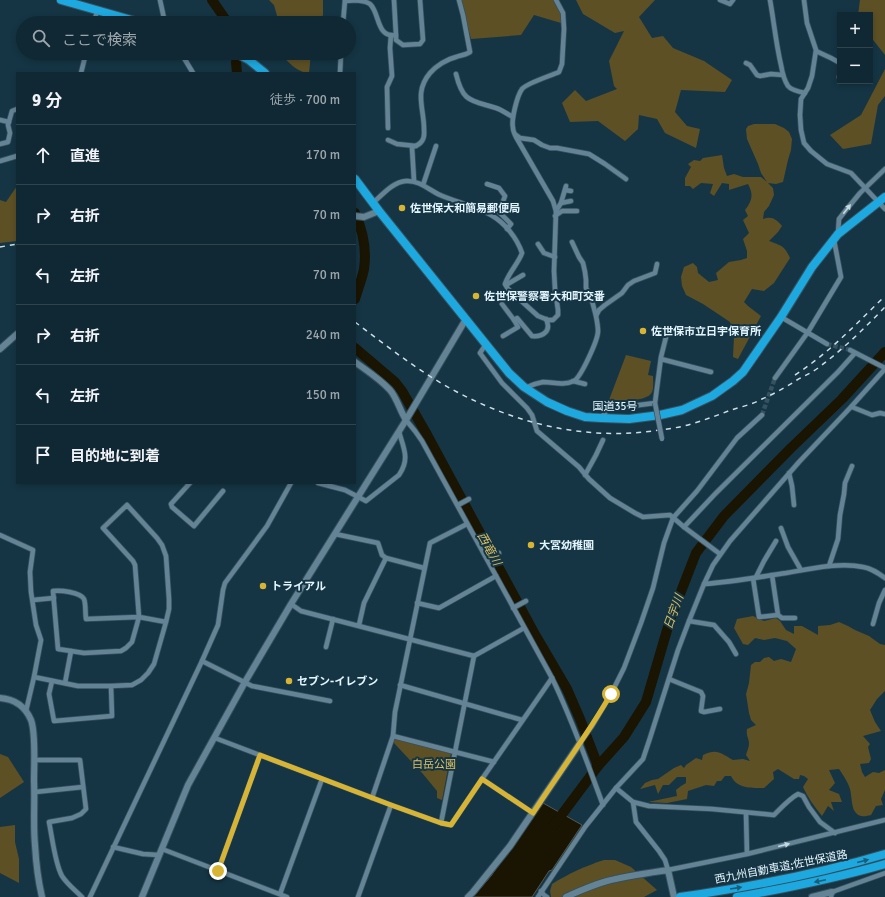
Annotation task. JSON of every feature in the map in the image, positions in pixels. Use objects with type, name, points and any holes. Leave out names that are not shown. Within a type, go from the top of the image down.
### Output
[{"type":"highway","points":[[61,0],[116,16]]},
{"type":"highway","points":[[249,60],[264,72]]},
{"type":"highway","name":"国道35号","points":[[356,180],[509,373],[525,388],[547,402],[585,417],[629,419],[660,415],[682,410],[712,396],[733,381],[743,372],[782,317],[812,268],[836,237],[882,199]]},
{"type":"highway","name":"西九州自動車道;佐世保道路","points":[[682,897],[790,878],[836,868],[885,854]]},
{"type":"highway","name":"西九州自動車道;佐世保道路","points":[[737,897],[830,879],[885,864]]},
{"type":"street","points":[[160,0],[163,16]]},
{"type":"street","points":[[344,16],[345,1],[351,0],[366,2],[374,11],[384,32],[394,35],[396,40],[403,45],[420,44],[423,40],[420,0]]},
{"type":"street","points":[[388,128],[387,86],[392,76],[390,48],[394,35],[394,0]]},
{"type":"street","points":[[414,181],[412,147],[416,146],[424,138],[424,121],[420,92],[424,81],[438,66],[455,57],[470,52],[459,0]]},
{"type":"street","points":[[373,203],[398,182],[414,181],[439,195],[492,216],[507,229],[516,240],[522,253],[518,262],[507,278],[505,284],[508,289],[534,313],[548,320],[553,320],[556,318],[558,315],[558,310],[554,271],[555,213],[553,201],[512,128],[513,117],[522,89],[530,84],[559,72],[562,64],[564,29],[563,13],[556,0]]},
{"type":"street","points":[[720,0],[730,4],[733,0]]},
{"type":"street","points":[[770,0],[783,75],[788,86],[805,93]]},
{"type":"street","points":[[804,0],[807,23],[816,51],[812,76],[808,88],[801,99],[801,130],[804,143],[810,151],[827,164],[851,173],[865,188],[882,199],[885,209]]},
{"type":"street","points":[[96,16],[98,11]]},
{"type":"street","points":[[816,51],[837,62]]},
{"type":"street","points":[[81,72],[84,60]]},
{"type":"street","points":[[185,60],[192,72]]},
{"type":"street","points":[[340,72],[341,60]]},
{"type":"street","points":[[746,63],[750,65],[757,75],[760,76],[772,74],[783,75]]},
{"type":"street","points":[[456,74],[461,89],[467,98],[502,111],[513,117]]},
{"type":"street","points":[[0,144],[8,142],[10,134],[8,125],[12,111],[16,109]]},
{"type":"street","points":[[0,120],[9,122]]},
{"type":"street","points":[[515,134],[520,138],[534,140],[550,148],[584,152],[589,154],[626,179]]},
{"type":"street","points":[[388,140],[397,144],[416,146]]},
{"type":"street","points":[[423,185],[436,146]]},
{"type":"street","points":[[0,162],[16,156]]},
{"type":"street","points":[[775,378],[808,332],[841,277],[836,237],[839,219],[860,193],[885,169]]},
{"type":"street","points":[[487,184],[499,188],[505,196],[499,212],[511,224],[507,229]]},
{"type":"street","points":[[555,213],[562,203],[565,188],[571,191]]},
{"type":"street","points":[[562,203],[570,200]]},
{"type":"street","points":[[358,216],[364,217],[379,211]]},
{"type":"street","points":[[555,213],[562,211],[577,211]]},
{"type":"street","points":[[572,242],[583,264],[586,288],[591,297],[598,332],[592,350],[581,371],[573,381]]},
{"type":"street","points":[[538,244],[544,253],[555,257]]},
{"type":"street","points":[[596,316],[599,310],[622,293],[628,285],[634,281],[655,273],[657,264]]},
{"type":"street","points":[[506,285],[523,275]]},
{"type":"street","points":[[502,304],[518,327],[503,336]]},
{"type":"street","points":[[782,317],[827,344]]},
{"type":"street","points":[[514,320],[517,318],[532,336],[541,336],[546,332],[548,327],[546,319]]},
{"type":"street","points":[[142,897],[188,785],[245,682],[291,604],[399,432],[466,319]]},
{"type":"street","points":[[0,348],[16,335]]},
{"type":"street","points":[[662,439],[655,403],[661,359],[666,337]]},
{"type":"street","points":[[486,344],[480,354],[502,382],[528,408],[537,431],[579,467],[588,479],[610,498],[643,517],[670,515],[720,554]]},
{"type":"street","points":[[538,897],[602,804],[643,758],[678,650],[704,584],[720,554],[789,472],[852,407],[885,368],[850,350]]},
{"type":"street","points":[[684,527],[855,353]]},
{"type":"street","points":[[661,359],[711,372]]},
{"type":"street","points":[[356,363],[389,389],[401,412],[419,436],[459,505],[467,524],[515,607],[524,628],[564,703],[581,741],[602,804]]},
{"type":"street","points":[[525,388],[542,382],[559,384],[573,381],[586,384]]},
{"type":"street","points":[[601,418],[608,409],[655,403]]},
{"type":"street","points":[[852,407],[872,415],[880,413],[885,414]]},
{"type":"street","points":[[468,897],[510,846],[591,728],[611,694],[624,668],[642,624],[664,543],[674,518],[697,491],[737,438],[762,415]]},
{"type":"street","points":[[322,484],[345,490],[366,501],[399,475],[403,470],[406,456],[399,432]]},
{"type":"street","points":[[585,475],[603,440]]},
{"type":"street","points":[[829,566],[838,539],[845,483],[852,466]]},
{"type":"street","points":[[789,472],[794,505]]},
{"type":"street","points":[[189,484],[171,504],[172,507],[194,526],[223,491]]},
{"type":"street","points":[[90,897],[218,625],[225,583],[267,526],[290,484]]},
{"type":"street","points":[[459,505],[469,500]]},
{"type":"street","points":[[34,677],[78,686],[112,686],[132,684],[141,680],[154,664],[166,622],[169,609],[166,556],[162,545],[157,538],[127,506],[103,528],[133,561],[139,617],[132,642],[121,651],[84,653],[58,649],[53,591],[61,590],[81,596],[84,600],[86,619],[139,617],[166,622]]},
{"type":"street","points":[[372,798],[393,736],[394,712],[430,542],[467,524]]},
{"type":"street","points":[[781,528],[788,547],[801,570]]},
{"type":"street","points":[[335,534],[378,543],[382,555],[386,558],[424,568]]},
{"type":"street","points":[[0,535],[33,550],[30,572],[31,592],[36,625],[41,640],[26,711]]},
{"type":"street","points":[[776,541],[755,578],[759,617],[778,615],[782,618],[795,618]]},
{"type":"street","points":[[488,558],[498,553]]},
{"type":"street","points":[[359,625],[364,603],[386,558]]},
{"type":"street","points":[[704,584],[755,578],[829,566],[848,565],[863,567],[877,572],[885,578]]},
{"type":"street","points":[[772,575],[778,615]]},
{"type":"street","points":[[417,603],[439,608],[496,576]]},
{"type":"street","points":[[873,624],[879,603],[885,590]]},
{"type":"street","points":[[33,600],[54,598]]},
{"type":"street","points":[[515,607],[526,601]]},
{"type":"street","points":[[291,604],[302,611],[474,656],[524,628]]},
{"type":"street","points":[[326,647],[333,619]]},
{"type":"street","points":[[689,621],[714,624],[729,642],[736,654]]},
{"type":"street","points":[[65,683],[71,651]]},
{"type":"street","points":[[441,823],[474,656]]},
{"type":"street","points":[[202,660],[252,686],[330,701]]},
{"type":"street","points":[[215,738],[372,798],[441,823],[451,825],[552,678]]},
{"type":"street","points":[[669,679],[701,692],[703,696],[701,712],[720,709]]},
{"type":"street","points":[[52,681],[49,694],[54,720],[112,716],[112,686]]},
{"type":"street","points":[[400,685],[522,720]]},
{"type":"street","points":[[0,698],[8,698],[15,702],[26,711],[31,721],[34,760],[34,844],[42,897]]},
{"type":"street","points":[[393,736],[494,762]]},
{"type":"street","points":[[218,871],[260,755]]},
{"type":"street","points":[[34,760],[80,760],[86,809],[81,814],[72,818],[49,822],[58,867],[66,882],[82,897]]},
{"type":"street","points":[[280,894],[322,779]]},
{"type":"street","points":[[482,779],[533,813]]},
{"type":"street","points":[[34,792],[83,787]]},
{"type":"street","points":[[616,788],[633,802],[648,806],[712,809],[774,815],[784,804],[798,794],[803,796],[820,822],[835,833]]},
{"type":"street","points":[[633,802],[636,822],[665,860],[674,897]]},
{"type":"street","points":[[358,897],[391,805]]},
{"type":"street","points":[[746,813],[746,854]]},
{"type":"street","points":[[566,897],[578,891],[607,881],[746,854],[885,820]]},
{"type":"street","points":[[113,847],[143,854],[160,852],[218,871],[287,897]]},
{"type":"street","points":[[812,897],[832,894],[885,873]]},
{"type":"street","points":[[541,891],[547,897]]},
{"type":"green space","points":[[269,0],[323,0],[323,15],[277,16],[274,5]]},
{"type":"green space","points":[[460,0],[554,0],[564,16],[561,23],[534,15],[521,35],[471,39]]},
{"type":"green space","points":[[576,0],[655,0],[639,17],[652,38],[663,36],[673,48],[704,61],[732,80],[725,92],[681,90],[675,112],[687,126],[700,129],[696,148],[665,133],[657,119],[639,115],[638,129],[625,141],[598,121],[570,122],[562,103],[575,90],[586,101],[617,89],[614,86],[609,61],[624,31],[615,33],[583,14]]},
{"type":"green space","points":[[860,0],[885,0],[885,55],[873,40],[873,12],[858,12]]},
{"type":"green space","points":[[287,60],[310,60],[309,72],[300,71]]},
{"type":"green space","points":[[885,69],[885,96],[878,105],[871,144],[843,149],[830,135],[861,115]]},
{"type":"green space","points":[[754,124],[775,124],[789,132],[792,139],[791,150],[783,182],[776,184],[768,183],[773,188],[774,195],[769,206],[764,212],[763,219],[774,219],[782,226],[769,241],[782,246],[790,258],[774,283],[764,291],[752,289],[744,302],[761,316],[738,359],[733,357],[734,337],[730,322],[703,304],[686,295],[682,286],[681,277],[684,267],[693,263],[697,267],[698,273],[709,282],[718,280],[716,273],[729,262],[747,258],[747,251],[743,239],[749,233],[743,220],[748,216],[745,210],[751,201],[751,191],[748,184],[729,190],[729,184],[722,183],[714,196],[710,193],[713,184],[701,183],[693,189],[690,186],[685,186],[685,178],[691,167],[688,164],[694,160],[700,161],[703,158],[722,155],[727,176],[734,174],[743,177],[761,177],[767,182],[761,173],[747,139],[746,129],[748,126]]},
{"type":"green space","points":[[16,187],[16,241],[0,243],[0,200],[6,202]]},
{"type":"green space","points":[[626,355],[651,361],[648,375],[653,376],[653,390],[645,398],[626,401],[609,400]]},
{"type":"green space","points":[[753,616],[764,621],[776,618],[786,630],[794,634],[794,626],[802,626],[818,635],[818,626],[830,625],[839,622],[869,636],[880,644],[885,645],[885,691],[877,699],[870,710],[881,731],[863,736],[870,744],[868,747],[871,759],[869,763],[860,764],[865,777],[873,772],[879,773],[885,770],[885,790],[881,799],[883,805],[876,806],[871,815],[861,816],[854,811],[849,786],[839,769],[829,770],[835,783],[829,790],[839,794],[842,802],[831,802],[834,811],[828,806],[822,816],[811,802],[803,787],[808,779],[800,775],[799,779],[794,779],[778,769],[773,772],[774,779],[764,788],[741,786],[731,776],[725,776],[721,781],[717,781],[714,786],[706,785],[688,791],[687,799],[667,803],[648,802],[677,796],[676,790],[686,783],[686,777],[677,777],[669,785],[663,785],[658,794],[655,785],[640,789],[645,783],[658,779],[674,768],[681,765],[684,768],[696,758],[702,760],[703,755],[708,753],[719,752],[733,760],[743,759],[750,761],[746,755],[749,744],[747,729],[756,725],[751,720],[746,694],[751,665],[769,657],[774,661],[781,659],[791,662],[796,649],[787,641],[775,638],[764,640],[755,638],[748,645],[743,644],[734,628],[737,619]]},
{"type":"green space","name":"白岳公園","points":[[395,739],[451,753],[442,800],[437,798],[437,791],[393,742]]},
{"type":"green space","points":[[0,754],[8,757],[24,782],[0,798]]},
{"type":"green space","points":[[15,825],[15,842],[19,859],[19,883],[0,873],[0,827]]},
{"type":"green space","points":[[604,860],[615,860],[631,867],[657,890],[644,897],[551,897],[550,891],[552,884],[577,870]]},
{"type":"shaded area","points":[[543,803],[582,825],[532,897],[473,897],[491,876]]},
{"type":"waterway","name":"西竜川","points":[[212,0],[223,16]]},
{"type":"waterway","name":"西竜川","points":[[236,62],[237,72]]},
{"type":"waterway","name":"西竜川","points":[[356,216],[365,247],[363,273],[356,296]]},
{"type":"waterway","name":"西竜川","points":[[356,349],[395,382],[402,391],[533,631],[567,689],[598,766]]},
{"type":"waterway","name":"日宇川","points":[[554,825],[598,766],[624,737],[646,702],[670,620],[696,553],[724,516],[842,399],[885,352]]},
{"type":"tunnel","points":[[827,344],[850,350]]},
{"type":"tunnel","points":[[762,415],[775,378]]},
{"type":"railway","points":[[0,247],[16,244]]},
{"type":"railway","points":[[795,375],[831,348],[885,296]]},
{"type":"railway","points":[[356,323],[405,359],[444,385],[504,413],[552,427],[577,431],[627,433],[653,431],[686,425],[751,404],[771,395],[818,368],[853,339],[885,307]]},
{"type":"place","name":"佐世保大和簡易郵便局","points":[[402,208]]},
{"type":"place","name":"佐世保警察署大和町交番","points":[[476,296]]},
{"type":"place","name":"佐世保市立日宇保育所","points":[[643,331]]},
{"type":"place","name":"大宮幼稚園","points":[[531,545]]},
{"type":"place","name":"トライアル","points":[[263,586]]},
{"type":"place","name":"セブン-イレブン","points":[[289,681]]},
{"type":"route","points":[[218,871],[260,755],[441,823],[451,825],[482,779],[533,813],[592,726],[611,694]]}]
